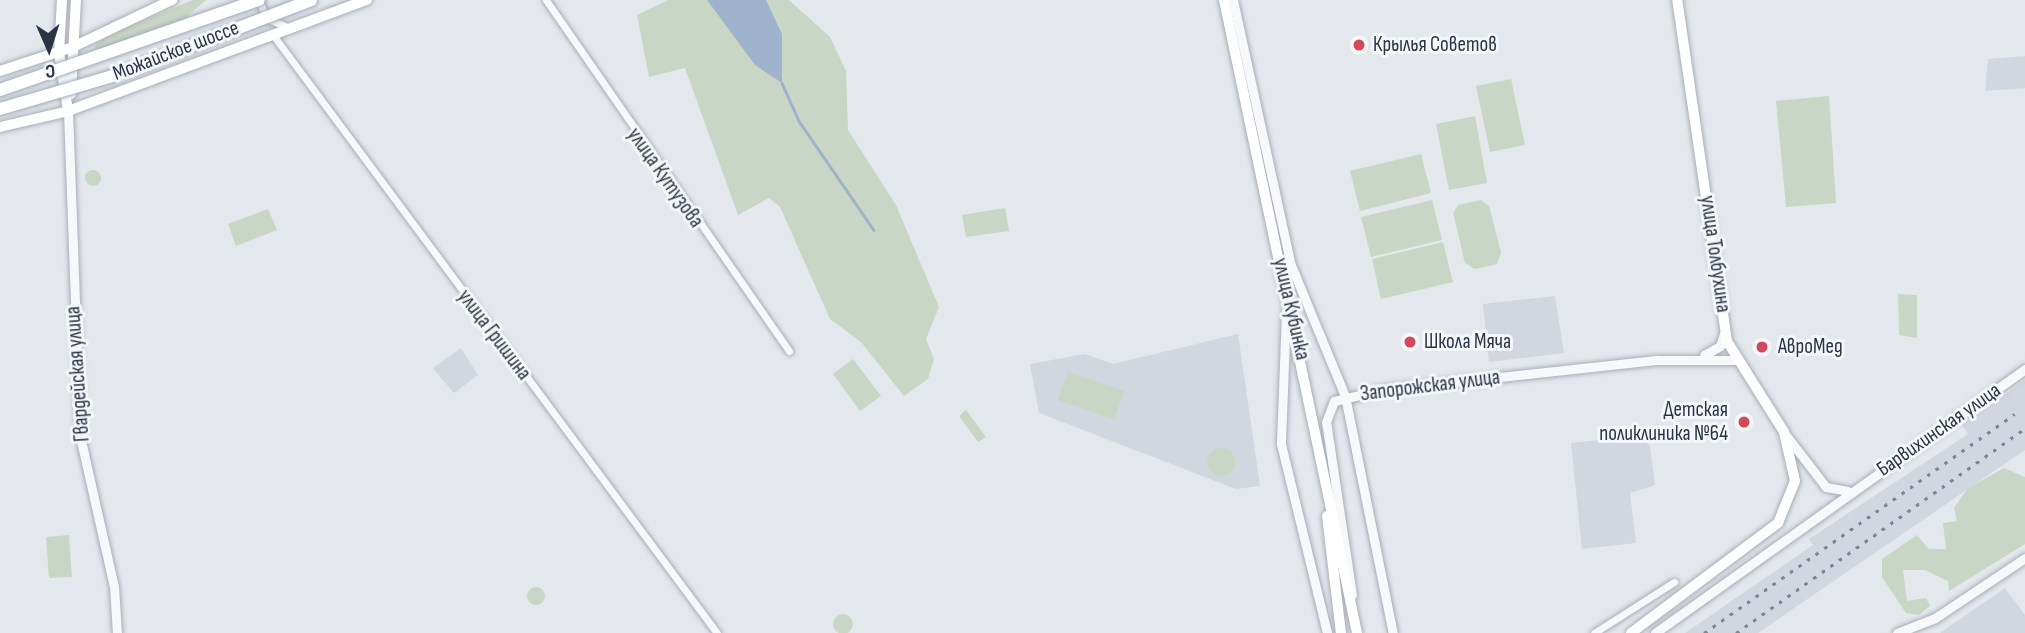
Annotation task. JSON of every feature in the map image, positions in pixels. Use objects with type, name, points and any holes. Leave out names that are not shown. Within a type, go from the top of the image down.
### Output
[{"type":"main road","points":[[62,0],[59,52],[68,111]]},
{"type":"main road","points":[[68,111],[76,0]]},
{"type":"main road","points":[[0,71],[73,47],[172,0]]},
{"type":"main road","name":"Можайское шоссе","points":[[0,90],[259,0]]},
{"type":"main road","name":"Можайское шоссе","points":[[0,109],[116,75],[311,0]]},
{"type":"main road","points":[[0,127],[68,111],[367,0]]},
{"type":"main road","name":"улица Кубинка","points":[[1224,0],[1323,460],[1357,633]]},
{"type":"main road","name":"улица Толбухина","points":[[1677,0],[1725,331],[1735,360],[1784,432]]},
{"type":"main road","points":[[1631,633],[1778,523],[1795,481],[1784,432]]},
{"type":"main road","points":[[1323,460],[1340,628]]},
{"type":"street","points":[[259,0],[266,18],[292,28]]},
{"type":"street","name":"улица Кутузова","points":[[546,0],[789,351]]},
{"type":"street","points":[[1233,0],[1291,265],[1345,396],[1393,633]]},
{"type":"street","name":"улица Гришина","points":[[273,35],[717,633]]},
{"type":"street","name":"Гвардейская улица","points":[[68,111],[80,436],[114,587],[117,633]]},
{"type":"street","points":[[1281,267],[1287,329],[1280,430],[1327,633]]},
{"type":"street","points":[[1699,357],[1720,346],[1725,331]]},
{"type":"street","name":"Запорожская улица","points":[[1352,605],[1349,553],[1326,422],[1330,405],[1345,396],[1699,357],[1735,360]]},
{"type":"street","name":"Барвихинская улица","points":[[1655,633],[1816,515],[2025,369]]},
{"type":"street","name":"улица Толбухина","points":[[1784,432],[1821,482]]},
{"type":"street","points":[[1821,482],[1833,491],[1854,490]]},
{"type":"street","points":[[1816,515],[1825,501],[1821,482]]},
{"type":"street","points":[[1897,633],[1936,618],[2025,558]]},
{"type":"street","points":[[1594,633],[1674,582]]},
{"type":"shaded area","points":[[2025,56],[2025,88],[1985,91],[1988,59]]},
{"type":"shaded area","points":[[1555,296],[1564,353],[1489,362],[1483,304]]},
{"type":"shaded area","points":[[1238,334],[1260,486],[1236,489],[1039,413],[1030,364],[1085,354],[1113,364]]},
{"type":"shaded area","points":[[461,348],[478,375],[454,393],[433,368]]},
{"type":"shaded area","points":[[2025,380],[2025,450],[1758,633],[1685,633],[1813,545],[1809,539],[1968,434],[1962,425]]},
{"type":"shaded area","points":[[1637,436],[1650,446],[1655,485],[1630,493],[1636,543],[1582,549],[1571,443]]},
{"type":"shaded area","points":[[2005,588],[2025,615],[2025,633],[1940,633]]},
{"type":"green space","points":[[193,0],[206,0],[184,19],[96,52],[95,44],[118,31]]},
{"type":"green space","points":[[668,0],[789,0],[830,37],[846,71],[848,130],[896,205],[939,307],[926,339],[934,359],[928,379],[904,396],[861,342],[830,319],[780,207],[769,198],[738,215],[685,68],[649,77],[637,15]]},
{"type":"green space","points":[[1511,79],[1525,145],[1490,152],[1476,86]]},
{"type":"green space","points":[[1829,96],[1836,203],[1786,207],[1776,101]]},
{"type":"green space","points":[[1475,116],[1487,183],[1449,190],[1436,124]]},
{"type":"green space","points":[[1421,154],[1431,193],[1360,211],[1350,171]]},
{"type":"green space","points":[[90,170],[96,170],[101,178],[99,184],[90,186],[85,181],[85,175]]},
{"type":"green space","points":[[1432,200],[1442,240],[1371,257],[1361,217]]},
{"type":"green space","points":[[1481,200],[1489,206],[1501,253],[1497,264],[1475,269],[1465,263],[1453,213],[1458,205]]},
{"type":"green space","points":[[1005,208],[1009,231],[966,237],[962,215]]},
{"type":"green space","points":[[268,209],[277,230],[236,246],[228,224]]},
{"type":"green space","points":[[1443,242],[1453,282],[1381,299],[1372,259]]},
{"type":"green space","points":[[1898,294],[1917,295],[1917,338],[1899,335]]},
{"type":"green space","points":[[853,359],[881,396],[860,411],[833,374]]},
{"type":"green space","points":[[1068,372],[1124,391],[1114,419],[1058,400]]},
{"type":"green space","points":[[966,410],[986,437],[978,442],[959,416]]},
{"type":"green space","points":[[1221,448],[1231,452],[1235,462],[1231,472],[1221,476],[1211,472],[1207,462],[1211,452]]},
{"type":"green space","points":[[2004,468],[2025,477],[2025,544],[1949,591],[1948,581],[1925,570],[1903,570],[1907,601],[1926,598],[1930,606],[1919,615],[1906,613],[1882,577],[1882,559],[1917,535],[1929,549],[1946,549],[1943,523],[1957,521],[1954,508],[1967,489]]},
{"type":"green space","points":[[69,535],[72,577],[49,578],[46,537]]},
{"type":"green space","points":[[536,587],[542,590],[545,596],[542,602],[536,605],[530,602],[527,596],[530,590]]},
{"type":"green space","points":[[839,614],[847,614],[853,624],[847,634],[839,634],[833,628],[833,620]]},
{"type":"water","points":[[707,0],[766,0],[782,34],[782,83],[755,65]]},
{"type":"waterway","points":[[782,83],[799,121],[874,230]]},
{"type":"railway","points":[[1704,633],[2014,414]]},
{"type":"railway","points":[[1736,633],[2024,429]]},
{"type":"place","name":"Крылья Советов","points":[[1359,45]]},
{"type":"place","name":"Школа Мяча","points":[[1410,342]]},
{"type":"place","name":"АвроМед","points":[[1762,347]]},
{"type":"place","name":"Детская поликлиника №64","points":[[1744,422]]}]
